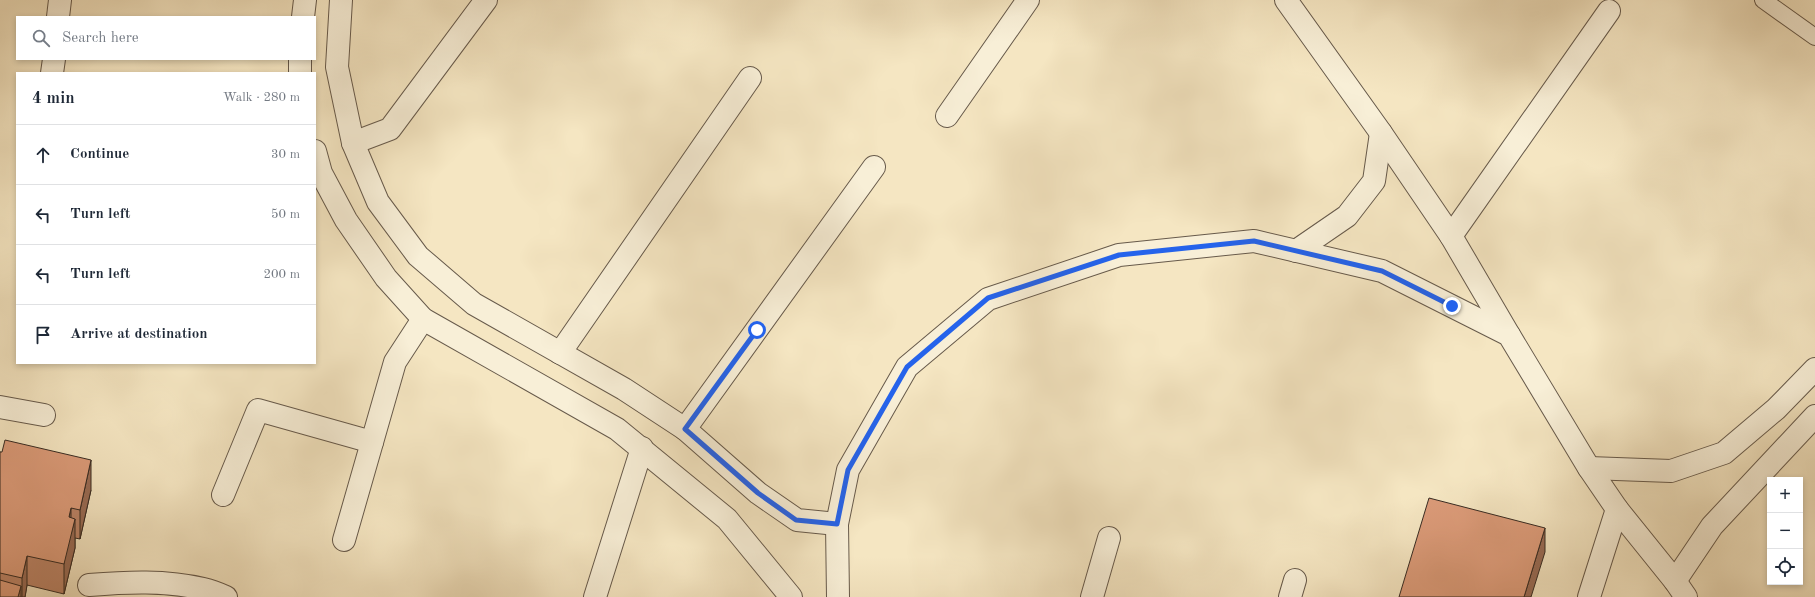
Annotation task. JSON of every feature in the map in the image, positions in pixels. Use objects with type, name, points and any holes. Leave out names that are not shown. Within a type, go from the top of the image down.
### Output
[{"type":"street","points":[[58,16],[60,0]]},
{"type":"street","points":[[303,16],[305,0]]},
{"type":"street","points":[[341,0],[337,67],[353,143],[378,202],[418,256],[474,304],[624,389],[685,429],[758,493],[796,520],[837,524]]},
{"type":"street","points":[[353,143],[390,129],[486,0]]},
{"type":"street","points":[[946,116],[1028,0]]},
{"type":"street","points":[[1286,0],[1381,133],[1451,236],[1589,468],[1617,509],[1680,589],[1712,526],[1815,416]]},
{"type":"street","points":[[1451,236],[1609,11]]},
{"type":"street","points":[[52,72],[54,60]]},
{"type":"street","points":[[300,60],[300,72]]},
{"type":"street","points":[[560,353],[750,78]]},
{"type":"street","points":[[1296,251],[1347,216],[1374,180],[1381,133]]},
{"type":"street","points":[[316,159],[318,174],[346,220],[386,278],[423,319],[617,429],[727,519],[791,597]]},
{"type":"street","points":[[685,429],[874,167]]},
{"type":"street","points":[[838,597],[837,524],[848,470],[907,367],[988,298],[1119,255],[1254,241],[1382,271],[1509,334]]},
{"type":"street","points":[[344,540],[395,362],[423,319]]},
{"type":"street","points":[[1589,468],[1671,471],[1724,453],[1776,409],[1815,369]]},
{"type":"street","points":[[0,406],[44,415]]},
{"type":"street","points":[[223,495],[258,410],[372,442]]},
{"type":"street","points":[[595,597],[642,448]]},
{"type":"street","points":[[1589,597],[1617,509]]},
{"type":"street","points":[[1092,597],[1109,538]]},
{"type":"street","points":[[89,585],[126,582],[164,584],[203,589],[226,597]]},
{"type":"lane","points":[[1763,0],[1815,37]]},
{"type":"building","points":[[5,440],[91,460],[80,510],[71,508],[69,517],[75,519],[64,564],[27,556],[22,578],[0,573],[0,452],[2,452]]},
{"type":"building","points":[[1429,498],[1545,528],[1524,597],[1399,597]]},
{"type":"building","points":[[0,580],[21,586],[18,597],[0,597]]},
{"type":"route","points":[[757,330],[685,429],[758,493],[796,520],[837,524],[848,470],[907,367],[988,298],[1119,255],[1254,241],[1382,271],[1452,306]]}]
